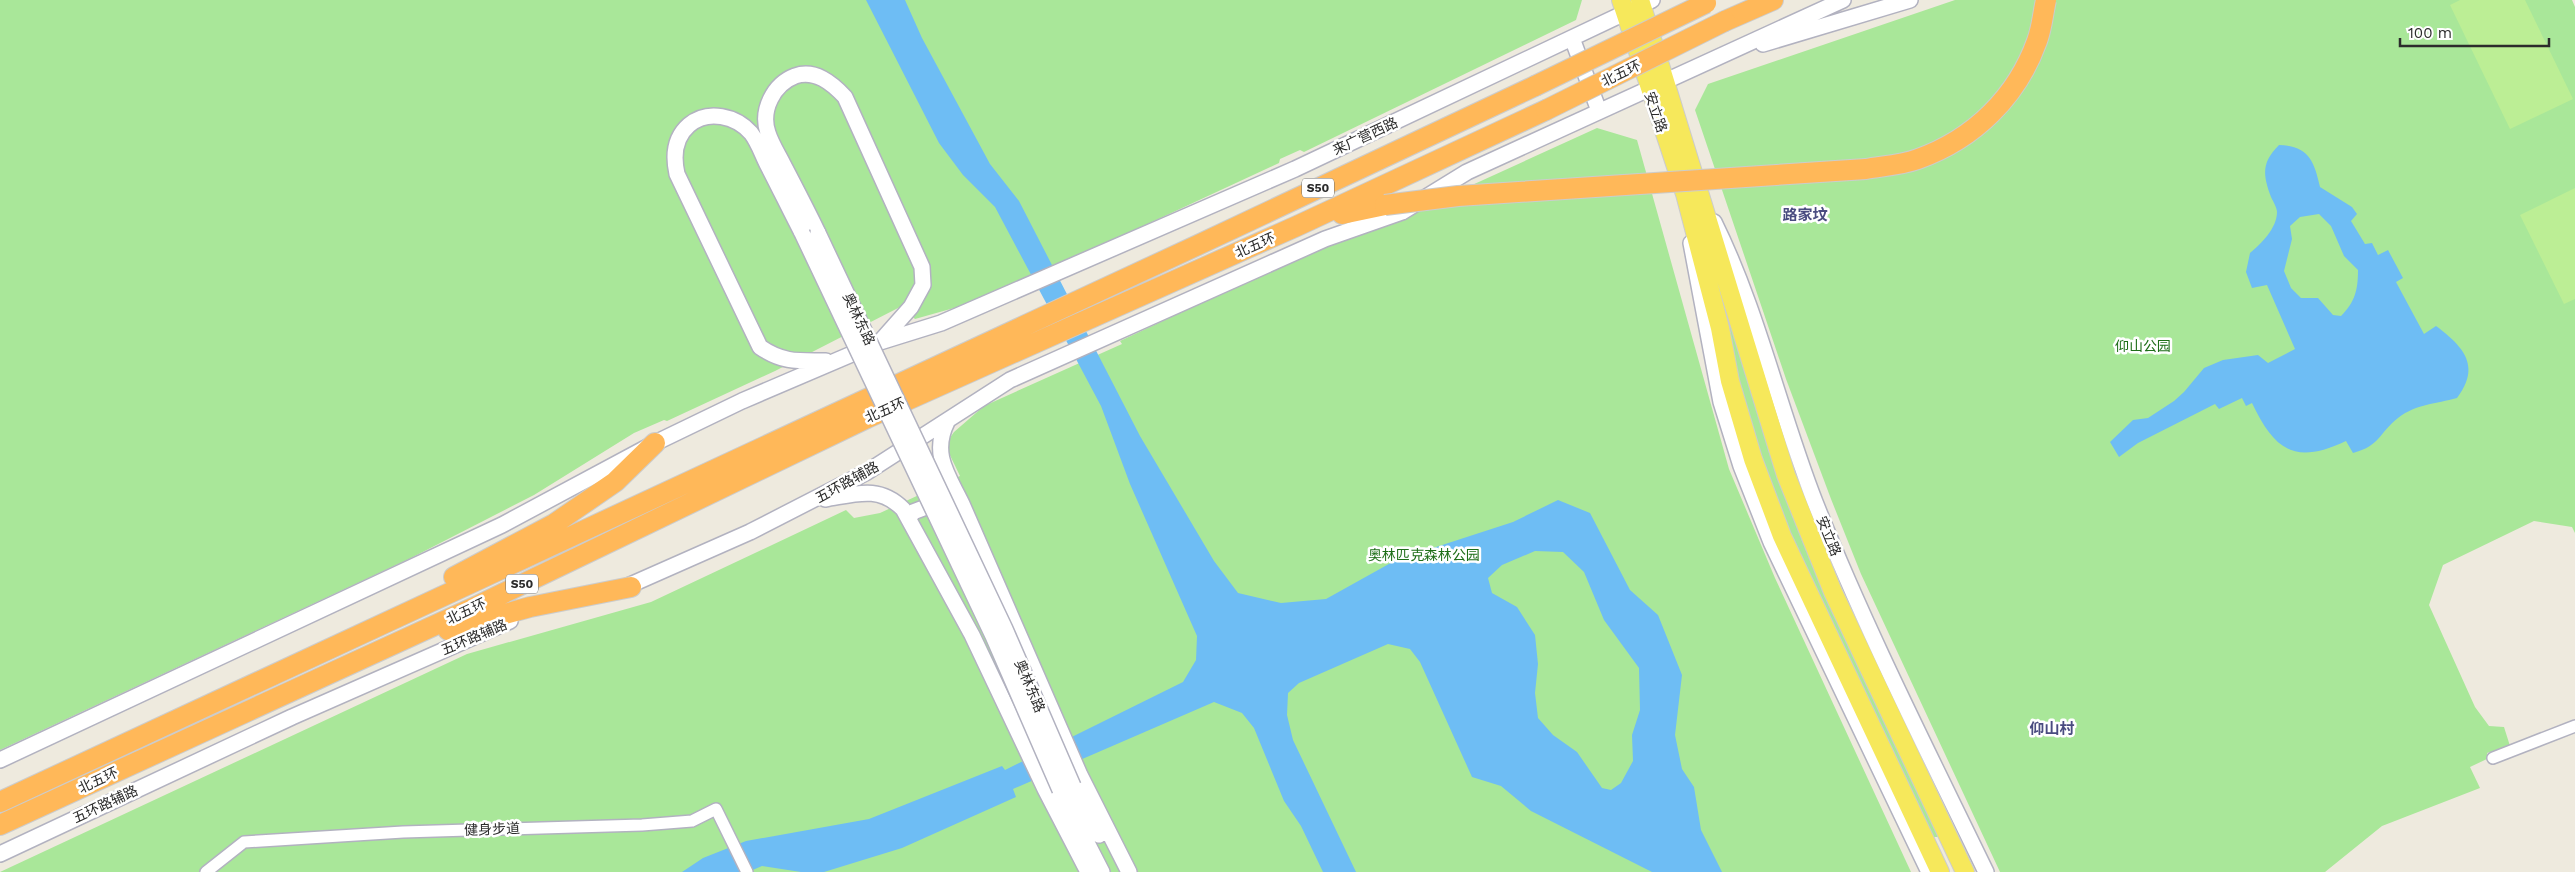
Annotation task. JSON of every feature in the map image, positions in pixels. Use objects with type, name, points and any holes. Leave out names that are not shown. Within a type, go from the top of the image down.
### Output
[{"type":"highway","name":"北五环","points":[[0,826],[398,642],[867,418],[1297,226],[1546,110],[1725,21],[1773,0]]},
{"type":"highway","points":[[1297,226],[1327,217],[1386,205],[1458,196],[1866,169],[1918,159],[1957,140],[1990,117],[2018,84],[2038,40],[2046,0]]},
{"type":"highway","name":"北五环","points":[[0,802],[1033,322],[1535,86],[1709,1]]},
{"type":"highway","points":[[325,650],[468,569],[554,524],[615,482],[656,444]]},
{"type":"highway","points":[[398,642],[530,607],[631,587]]},
{"type":"main road","name":"安立路","points":[[1644,2],[1692,192],[1730,382],[1753,459],[1776,518],[1940,872]]},
{"type":"main road","name":"安立路","points":[[1623,7],[1648,88],[1692,192],[1786,475],[1833,592],[1965,872]]},
{"type":"street","points":[[1706,61],[1843,0]]},
{"type":"street","points":[[1706,61],[1910,0]]},
{"type":"street","name":"来广营西路","points":[[0,760],[502,525],[656,444],[832,361],[880,342],[941,323],[1295,169],[1572,38],[1623,7],[1644,2]]},
{"type":"street","points":[[1572,38],[1598,111]]},
{"type":"street","name":"五环路辅路","points":[[0,854],[292,717],[503,623],[631,587],[813,500],[867,472],[1010,380],[1325,239],[1402,212],[1467,172],[1706,61]]},
{"type":"street","name":"奥林东路","points":[[880,342],[911,307],[923,285],[922,267],[845,97],[831,82],[815,76],[800,74],[784,80],[775,90],[767,108],[767,131],[818,232],[1005,628],[1071,784],[1102,872]]},
{"type":"street","name":"奥林东路","points":[[832,361],[786,360],[774,356],[760,347],[677,174],[674,161],[675,148],[682,132],[691,123],[708,117],[718,116],[736,120],[752,134],[802,233],[993,636],[1118,872]]},
{"type":"street","name":"安立路","points":[[1692,192],[1694,267],[1721,402],[1741,466],[1771,542],[1929,872]]},
{"type":"street","name":"安立路","points":[[1692,192],[1733,260],[1799,460],[1849,584],[1986,872]]},
{"type":"street","points":[[947,422],[940,435],[939,449],[943,466],[962,504],[1063,738],[1071,784],[1128,872]]},
{"type":"street","points":[[813,500],[870,492],[892,498],[909,518],[972,635],[1045,789],[1088,872]]},
{"type":"street","points":[[909,518],[913,512],[947,499],[962,504]]},
{"type":"street","points":[[2494,758],[2575,726]]},
{"type":"street","name":"健身步道","points":[[206,872],[244,842],[403,832],[642,825],[692,821],[716,809],[746,872]]},
{"type":"green space","points":[[0,0],[1582,0],[1576,20],[1304,152],[1300,150],[1280,159],[1279,163],[986,299],[915,319],[902,306],[775,371],[667,421],[664,420],[634,433],[534,495],[409,559],[0,750]]},
{"type":"green space","name":"仰山公园","points":[[1955,0],[2572,0],[2575,7],[2575,533],[2572,527],[2534,521],[2443,565],[2429,605],[2475,707],[2489,726],[2504,727],[2510,746],[2487,753],[2489,758],[2470,767],[2480,788],[2382,826],[2325,872],[2000,872],[1861,574],[1786,379],[1695,110],[1708,84]]},
{"type":"green space","points":[[2460,0],[2525,0],[2573,99],[2510,129],[2450,5]]},
{"type":"green space","name":"奥林匹克森林公园","points":[[1597,128],[1637,140],[1729,469],[1775,578],[1911,872],[0,872],[467,654],[651,602],[846,510],[854,518],[880,513],[960,476],[945,445],[954,432],[984,406],[1122,344],[1120,341],[1327,244],[1426,206]]},
{"type":"green space","points":[[2575,188],[2575,299],[2564,304],[2520,215]]},
{"type":"green space","points":[[1725,299],[1773,449],[1941,834],[1937,837],[1932,837],[1787,528],[1753,436],[1736,370],[1722,300]]},
{"type":"water","points":[[866,0],[905,0],[922,38],[990,164],[1019,201],[1140,436],[1214,561],[1238,593],[1281,603],[1326,599],[1396,560],[1513,522],[1558,500],[1590,513],[1630,590],[1658,615],[1682,675],[1675,735],[1682,769],[1694,787],[1701,830],[1722,872],[1652,872],[1531,811],[1501,786],[1472,777],[1420,662],[1410,649],[1388,644],[1299,683],[1288,693],[1287,715],[1293,740],[1356,872],[1323,872],[1301,826],[1284,801],[1254,728],[1242,713],[1214,702],[1013,789],[1016,797],[902,848],[824,872],[801,872],[762,866],[748,872],[682,872],[703,858],[746,841],[869,819],[1002,766],[1005,770],[1183,682],[1196,660],[1197,636],[1130,484],[1101,406],[995,207],[963,175],[939,143]],"holes":[[[1535,551],[1563,552],[1584,572],[1604,620],[1639,668],[1640,710],[1632,735],[1633,761],[1621,783],[1611,790],[1602,788],[1577,752],[1553,735],[1538,718],[1535,693],[1538,664],[1535,635],[1517,607],[1492,593],[1488,578],[1502,565]]]},
{"type":"water","points":[[2279,145],[2297,148],[2304,152],[2312,163],[2320,187],[2352,207],[2357,214],[2351,221],[2365,244],[2372,243],[2378,255],[2388,250],[2403,278],[2396,282],[2424,334],[2436,326],[2454,342],[2466,358],[2468,376],[2464,387],[2457,398],[2419,407],[2405,413],[2369,447],[2353,453],[2346,441],[2313,452],[2300,452],[2288,449],[2269,433],[2252,403],[2246,406],[2242,398],[2219,409],[2215,404],[2138,443],[2119,457],[2110,442],[2133,420],[2148,418],[2174,401],[2204,368],[2223,360],[2258,355],[2268,363],[2295,349],[2267,285],[2252,288],[2246,272],[2250,253],[2268,235],[2276,218],[2277,210],[2265,176],[2266,164]],"holes":[[[2319,214],[2331,226],[2344,256],[2358,270],[2355,295],[2350,306],[2341,316],[2333,315],[2318,298],[2301,298],[2291,288],[2284,271],[2292,239],[2290,226],[2300,217]]]},
{"type":"district","name":"路家坟","points":[[1805,215]]},
{"type":"district","name":"仰山村","points":[[2052,729]]}]
